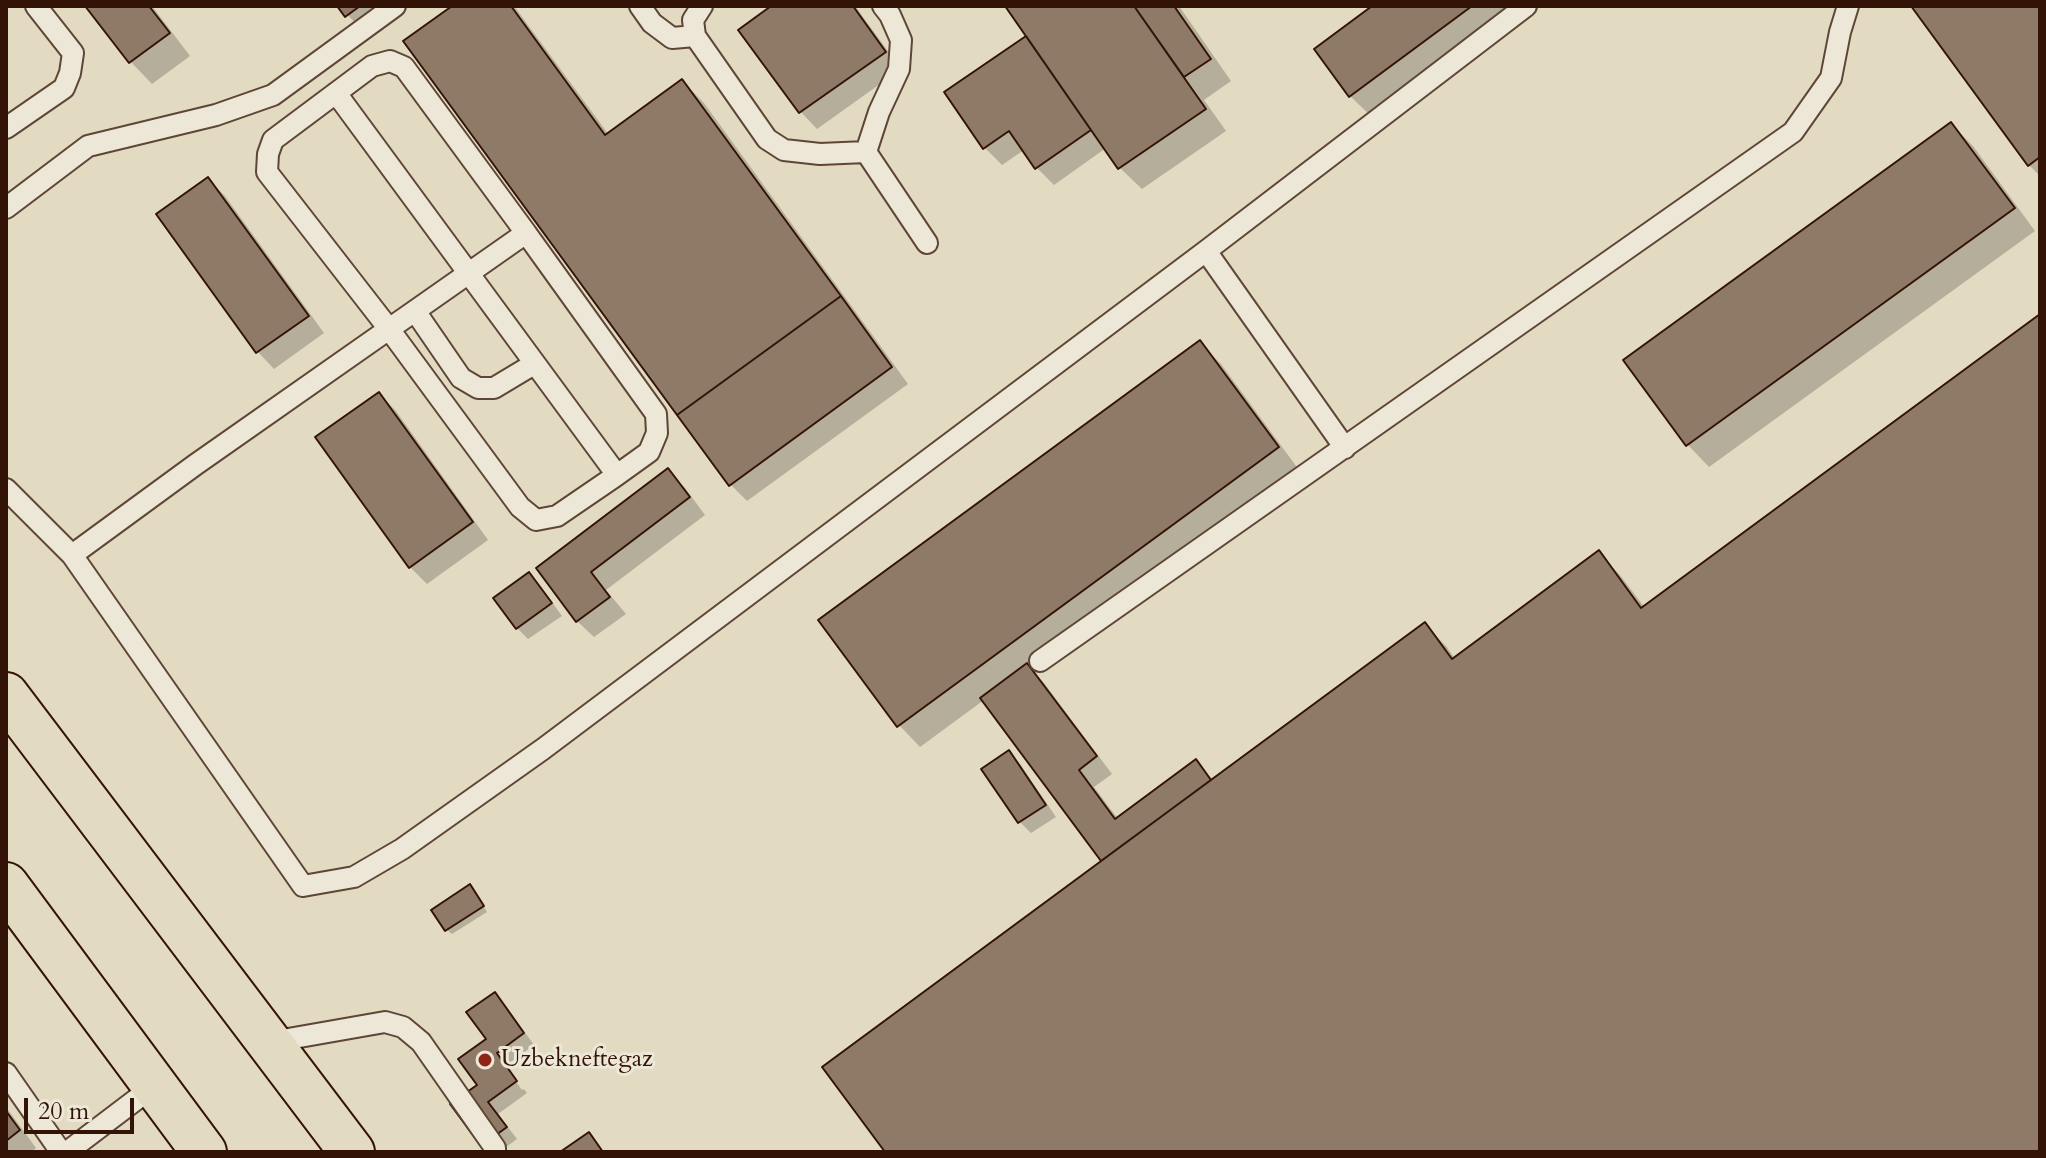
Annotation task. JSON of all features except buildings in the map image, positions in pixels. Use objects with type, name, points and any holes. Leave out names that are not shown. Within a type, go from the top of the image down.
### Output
[{"type":"highway","points":[[6,695],[352,1152]]},
{"type":"highway","points":[[6,885],[204,1152]]},
{"type":"lane","points":[[6,128],[64,88],[70,73],[73,53],[36,6]]},
{"type":"lane","points":[[6,208],[88,146],[216,115],[273,95],[395,6]]},
{"type":"lane","points":[[640,6],[652,23],[672,38],[695,36]]},
{"type":"lane","points":[[702,6],[693,20],[695,36],[767,139],[784,150],[820,154],[866,152]]},
{"type":"lane","points":[[866,152],[879,112],[899,69],[901,40],[883,6]]},
{"type":"lane","points":[[6,489],[72,555],[303,886],[354,877],[402,849],[543,749],[1206,251],[1526,6]]},
{"type":"lane","points":[[1040,661],[1793,132],[1831,78],[1848,6]]},
{"type":"lane","points":[[390,61],[404,67],[526,233],[656,414],[657,433],[649,452],[557,516],[536,520],[520,507],[389,329],[267,172],[268,154],[273,140],[372,66],[390,61]]},
{"type":"lane","points":[[336,93],[617,475]]},
{"type":"lane","points":[[866,152],[927,243]]},
{"type":"lane","points":[[72,555],[526,233]]},
{"type":"lane","points":[[1206,251],[1345,448]]},
{"type":"lane","points":[[415,311],[461,378],[478,388],[494,388],[534,364]]},
{"type":"lane","points":[[271,1042],[385,1022],[403,1027],[421,1042],[495,1152]]},
{"type":"lane","points":[[6,1073],[64,1152],[154,1086]]},
{"type":"place","name":"Uzbekneftegaz","points":[[485,1060]]}]
